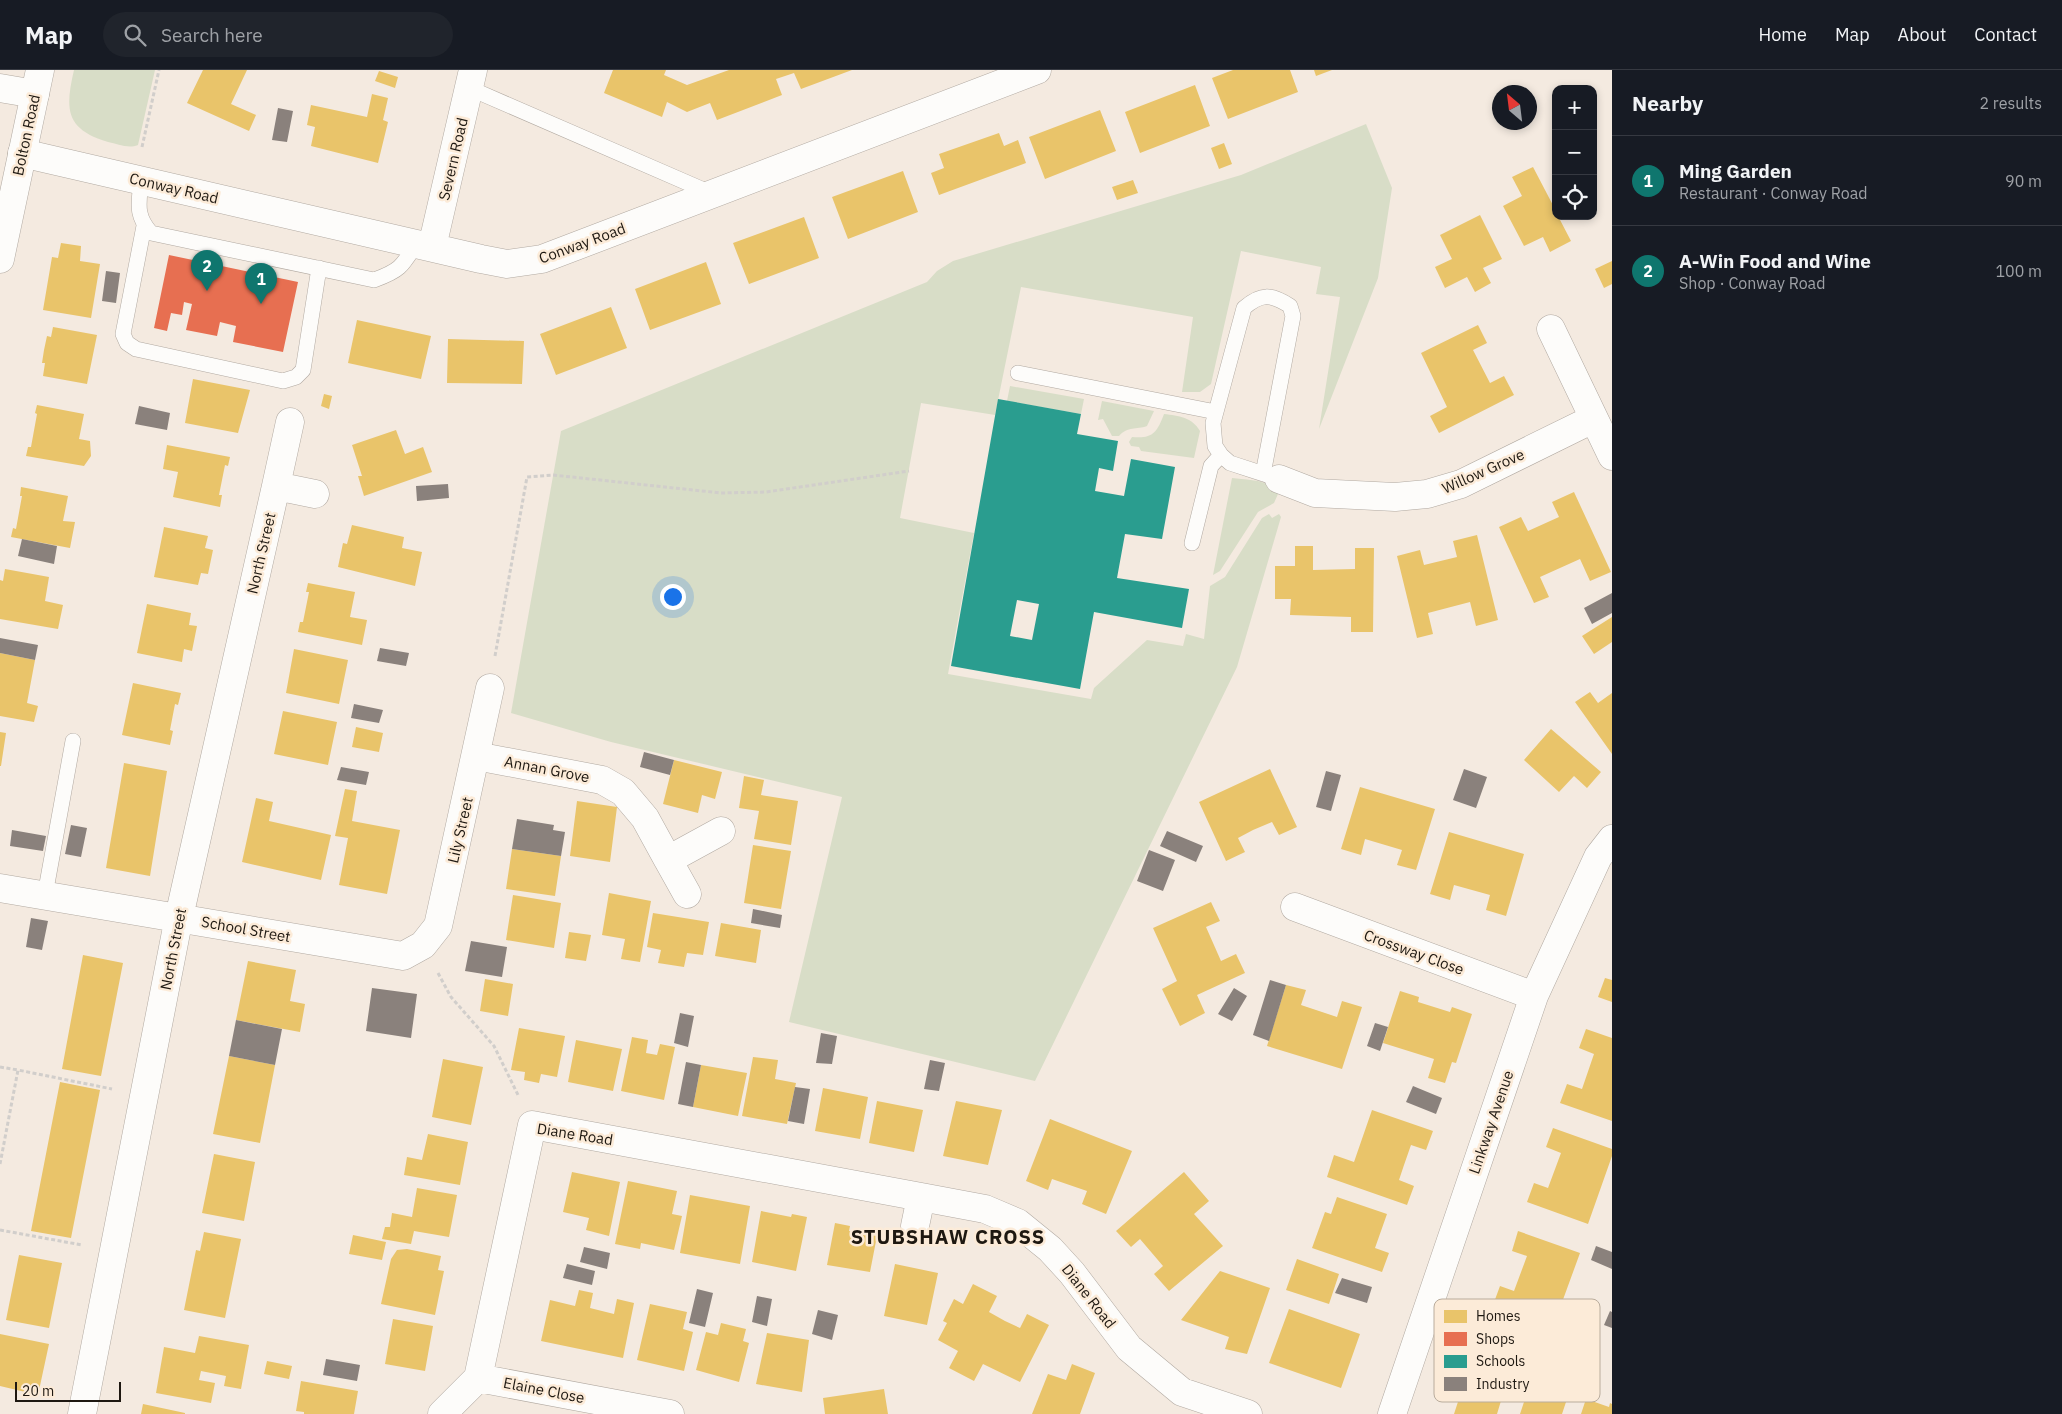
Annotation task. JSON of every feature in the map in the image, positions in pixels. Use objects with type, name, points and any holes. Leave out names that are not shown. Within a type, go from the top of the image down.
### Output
[{"type":"street","name":"Conway Road","points":[[22,153],[507,264],[542,259],[1037,70]]},
{"type":"street","name":"Severn Road","points":[[424,246],[471,79]]},
{"type":"street","points":[[0,88],[37,82]]},
{"type":"street","name":"Bolton Road","points":[[0,259],[37,82]]},
{"type":"street","points":[[1551,329],[1612,456]]},
{"type":"street","name":"Willow Grove","points":[[1271,477],[1316,493],[1395,497],[1427,494],[1461,484],[1593,419]]},
{"type":"street","name":"North Street","points":[[82,1414],[179,917],[290,422]]},
{"type":"street","points":[[276,486],[315,494]]},
{"type":"street","name":"Lily Street","points":[[413,950],[438,926],[490,688]]},
{"type":"street","name":"Annan Grove","points":[[476,756],[602,780],[623,792],[645,818],[687,894]]},
{"type":"street","points":[[668,860],[721,831]]},
{"type":"street","name":"Linkway Avenue","points":[[1392,1414],[1534,996],[1598,856],[1612,839]]},
{"type":"street","name":"School Street","points":[[0,888],[179,917],[413,950]]},
{"type":"street","name":"Crossway Close","points":[[1294,907],[1534,996]]},
{"type":"street","name":"Diane Road","points":[[478,1378],[532,1125],[985,1209],[1018,1223],[1050,1249],[1072,1273],[1129,1348],[1182,1392],[1248,1414]]},
{"type":"street","points":[[915,1226],[921,1197]]},
{"type":"street","points":[[442,1414],[478,1378]]},
{"type":"street","name":"Elaine Close","points":[[478,1378],[670,1414]]},
{"type":"lane","points":[[471,79],[712,194]]},
{"type":"lane","points":[[138,180],[138,210],[144,226],[151,233],[374,280],[403,266],[424,246]]},
{"type":"lane","points":[[144,226],[123,334],[127,343],[136,349],[283,381],[296,377],[303,370],[319,268]]},
{"type":"lane","points":[[1269,296],[1280,299],[1290,306],[1293,316],[1271,477],[1230,463],[1221,456],[1215,446],[1214,423],[1244,308],[1254,300],[1269,296]]},
{"type":"lane","points":[[1018,373],[1216,412]]},
{"type":"lane","points":[[1192,543],[1211,466],[1221,456]]},
{"type":"lane","points":[[45,895],[73,742]]},
{"type":"path","points":[[138,180],[159,70]]},
{"type":"path","points":[[490,688],[527,476],[553,475],[721,493],[766,492],[909,471]]},
{"type":"path","points":[[413,950],[494,1046],[532,1125]]},
{"type":"path","points":[[0,1067],[145,1096]]},
{"type":"path","points":[[0,1164],[18,1070]]},
{"type":"path","points":[[0,1230],[114,1251]]},
{"type":"green space","points":[[74,70],[155,70],[138,145],[127,146],[108,142],[83,131],[76,124],[69,106]]},
{"type":"green space","points":[[1366,124],[1392,188],[1378,278],[1319,429],[1340,297],[1316,294],[1321,267],[1241,251],[1211,384],[1200,392],[1182,392],[1193,317],[1021,287],[995,415],[921,403],[900,518],[974,533],[948,674],[1091,699],[1094,688],[1147,640],[1183,646],[1186,634],[1204,639],[1210,586],[1225,577],[1262,518],[1269,514],[1272,518],[1279,514],[1281,517],[1237,667],[1035,1081],[789,1022],[842,797],[611,742],[511,713],[561,431],[927,282],[937,271],[953,261],[1241,175]]},
{"type":"green space","points":[[1010,386],[1084,399],[1081,414],[1007,401]]},
{"type":"green space","points":[[1102,401],[1154,411],[1147,426],[1129,429],[1119,436],[1112,436],[1103,419],[1098,420]]},
{"type":"green space","points":[[1164,414],[1189,420],[1197,426],[1200,431],[1194,458],[1141,451],[1139,447],[1131,446],[1129,442],[1132,437],[1144,437],[1153,433],[1159,426]]},
{"type":"green space","points":[[1232,478],[1270,485],[1278,494],[1274,503],[1258,512],[1220,571],[1213,575]]},
{"type":"building: Homes","points":[[203,70],[247,70],[231,104],[256,115],[249,131],[187,103]]},
{"type":"building: Homes","points":[[613,70],[666,70],[664,75],[687,85],[729,70],[852,70],[801,89],[794,73],[776,79],[782,95],[717,120],[710,103],[687,112],[667,102],[662,117],[604,93]]},
{"type":"building: Homes","points":[[1233,70],[1290,70],[1298,92],[1228,119],[1212,78]]},
{"type":"building: Homes","points":[[1314,70],[1332,70],[1316,76]]},
{"type":"building: Homes","points":[[379,71],[398,77],[395,88],[375,81]]},
{"type":"building: Homes","points":[[1195,85],[1210,126],[1140,153],[1125,112]]},
{"type":"building: Homes","points":[[372,94],[388,98],[383,120],[388,122],[378,163],[311,146],[315,127],[307,125],[311,105],[367,117]]},
{"type":"building: Homes","points":[[1100,110],[1116,151],[1045,179],[1029,137]]},
{"type":"building: Homes","points":[[999,133],[1004,146],[1018,140],[1026,163],[939,195],[931,173],[944,168],[939,154]]},
{"type":"building: Homes","points":[[1224,143],[1232,164],[1219,169],[1211,148]]},
{"type":"building: Homes","points":[[1533,167],[1552,203],[1552,220],[1560,220],[1571,241],[1550,252],[1543,237],[1524,246],[1503,206],[1522,196],[1512,177]]},
{"type":"building: Homes","points":[[903,171],[918,212],[848,239],[832,197]]},
{"type":"building: Homes","points":[[1133,180],[1138,193],[1117,200],[1112,187]]},
{"type":"building: Homes","points":[[1480,215],[1502,259],[1483,268],[1491,283],[1475,292],[1467,277],[1445,288],[1435,267],[1452,259],[1440,235]]},
{"type":"building: Homes","points":[[804,217],[819,258],[749,284],[733,243]]},
{"type":"building: Homes","points":[[61,243],[81,246],[80,261],[100,264],[91,318],[43,310],[52,257],[58,258]]},
{"type":"building: Homes","points":[[1612,261],[1612,284],[1604,288],[1595,269]]},
{"type":"building: Homes","points":[[706,262],[721,304],[650,330],[635,289]]},
{"type":"building: Homes","points":[[611,307],[627,348],[556,375],[540,334]]},
{"type":"building: Homes","points":[[357,320],[431,336],[421,379],[348,363]]},
{"type":"building: Homes","points":[[1478,325],[1487,343],[1473,350],[1490,383],[1504,376],[1514,395],[1439,433],[1430,416],[1447,407],[1421,353]]},
{"type":"building: Homes","points":[[53,327],[97,335],[87,384],[43,376],[44,350],[47,336],[51,337]]},
{"type":"building: Homes","points":[[448,339],[524,341],[522,384],[447,383]]},
{"type":"building: Homes","points":[[193,379],[250,390],[238,433],[185,423]]},
{"type":"building: Homes","points":[[324,394],[332,396],[329,409],[321,406]]},
{"type":"building: Homes","points":[[37,405],[84,414],[79,439],[90,441],[91,456],[84,466],[26,456],[28,447],[31,447]]},
{"type":"building: Homes","points":[[396,430],[405,454],[423,447],[432,472],[364,496],[358,476],[362,476],[352,445]]},
{"type":"building: Homes","points":[[167,445],[230,457],[228,466],[225,465],[219,495],[222,495],[220,507],[173,497],[178,472],[163,469]]},
{"type":"building: Homes","points":[[21,487],[68,496],[63,521],[75,522],[70,548],[11,537],[13,528],[16,529],[22,496],[20,496]]},
{"type":"building: Homes","points":[[1574,492],[1611,572],[1590,581],[1580,559],[1540,577],[1549,597],[1534,603],[1499,527],[1521,517],[1528,531],[1559,517],[1552,502]]},
{"type":"building: Homes","points":[[352,525],[404,537],[402,548],[422,552],[415,586],[338,567],[343,543],[347,544]]},
{"type":"building: Homes","points":[[164,527],[208,536],[205,548],[213,550],[208,574],[201,573],[198,585],[154,577]]},
{"type":"building: Homes","points":[[1477,535],[1498,620],[1476,626],[1470,602],[1428,613],[1433,634],[1417,638],[1397,556],[1420,550],[1424,565],[1457,557],[1453,541]]},
{"type":"building: Homes","points":[[1295,546],[1313,546],[1313,570],[1355,569],[1355,548],[1374,548],[1373,632],[1351,632],[1351,617],[1290,615],[1291,599],[1275,599],[1275,566],[1295,566]]},
{"type":"building: Homes","points":[[5,569],[49,577],[45,601],[63,605],[58,629],[0,619],[0,580],[3,581]]},
{"type":"building: Homes","points":[[308,583],[355,592],[350,617],[367,620],[362,645],[298,632],[300,622],[303,622],[309,592],[306,592]]},
{"type":"building: Homes","points":[[147,604],[191,613],[189,625],[197,626],[192,651],[184,649],[182,662],[137,653]]},
{"type":"building: Homes","points":[[1612,617],[1612,642],[1594,654],[1582,636]]},
{"type":"building: Homes","points":[[294,649],[348,660],[339,704],[286,693]]},
{"type":"building: Homes","points":[[0,653],[35,660],[27,703],[38,706],[34,722],[0,716]]},
{"type":"building: Homes","points":[[133,683],[181,693],[178,705],[175,704],[170,730],[173,731],[170,745],[122,735]]},
{"type":"building: Homes","points":[[1590,692],[1598,703],[1612,693],[1612,754],[1575,702]]},
{"type":"building: Homes","points":[[283,711],[337,722],[328,765],[274,754]]},
{"type":"building: Homes","points":[[356,727],[383,733],[379,752],[352,747]]},
{"type":"building: Homes","points":[[1551,729],[1601,772],[1587,788],[1574,776],[1559,792],[1524,760]]},
{"type":"building: Homes","points":[[0,732],[6,733],[1,766],[0,766]]},
{"type":"building: Homes","points":[[674,760],[722,772],[715,799],[702,795],[698,813],[663,804]]},
{"type":"building: Homes","points":[[124,763],[167,771],[150,876],[106,868]]},
{"type":"building: Homes","points":[[1270,769],[1297,827],[1279,835],[1272,822],[1253,830],[1238,838],[1245,852],[1226,861],[1199,802]]},
{"type":"building: Homes","points":[[744,776],[764,780],[761,795],[798,801],[791,845],[754,839],[759,811],[739,808]]},
{"type":"building: Homes","points":[[1360,787],[1435,809],[1416,870],[1397,865],[1402,850],[1365,839],[1361,855],[1341,849]]},
{"type":"building: Homes","points":[[345,789],[357,791],[352,821],[400,830],[387,894],[339,885],[348,838],[335,836]]},
{"type":"building: Homes","points":[[256,798],[273,802],[269,821],[331,835],[321,880],[242,862]]},
{"type":"building: Homes","points":[[577,801],[617,807],[610,862],[570,856]]},
{"type":"building: Homes","points":[[1449,832],[1524,854],[1506,916],[1486,910],[1490,895],[1454,885],[1450,900],[1430,894]]},
{"type":"building: Homes","points":[[753,845],[791,851],[781,909],[744,903]]},
{"type":"building: Homes","points":[[512,849],[561,856],[555,896],[506,889]]},
{"type":"building: Homes","points":[[609,893],[651,901],[640,962],[621,959],[625,939],[602,935]]},
{"type":"building: Homes","points":[[513,895],[561,903],[554,948],[506,940]]},
{"type":"building: Homes","points":[[1211,902],[1220,921],[1206,927],[1221,961],[1236,954],[1245,973],[1197,995],[1205,1013],[1180,1026],[1162,989],[1177,981],[1153,928]]},
{"type":"building: Homes","points":[[653,913],[709,922],[703,955],[687,953],[684,967],[658,963],[661,950],[647,947]]},
{"type":"building: Homes","points":[[721,923],[761,930],[756,963],[715,956]]},
{"type":"building: Homes","points":[[569,932],[591,935],[586,961],[565,958]]},
{"type":"building: Homes","points":[[83,955],[123,963],[101,1076],[62,1069]]},
{"type":"building: Homes","points":[[248,961],[296,970],[290,1001],[305,1004],[300,1032],[236,1020]]},
{"type":"building: Homes","points":[[1605,978],[1612,980],[1612,1002],[1598,997]]},
{"type":"building: Homes","points":[[485,979],[513,984],[508,1016],[480,1011]]},
{"type":"building: Homes","points":[[1286,985],[1306,990],[1301,1005],[1337,1017],[1342,1001],[1362,1007],[1342,1069],[1267,1046]]},
{"type":"building: Homes","points":[[1400,991],[1419,997],[1418,1002],[1450,1012],[1452,1007],[1472,1014],[1456,1063],[1452,1062],[1445,1083],[1428,1078],[1434,1059],[1383,1043]]},
{"type":"building: Homes","points":[[519,1028],[565,1036],[557,1077],[541,1074],[539,1083],[524,1080],[525,1072],[511,1070]]},
{"type":"building: Homes","points":[[1586,1029],[1612,1038],[1612,1121],[1560,1103],[1567,1084],[1582,1089],[1594,1054],[1579,1048]]},
{"type":"building: Homes","points":[[632,1037],[648,1040],[646,1053],[657,1055],[660,1044],[675,1047],[664,1100],[621,1091]]},
{"type":"building: Homes","points":[[576,1040],[622,1049],[613,1091],[568,1082]]},
{"type":"building: Homes","points":[[229,1056],[275,1065],[260,1143],[213,1134]]},
{"type":"building: Homes","points":[[753,1057],[778,1060],[775,1079],[796,1083],[787,1124],[742,1116]]},
{"type":"building: Homes","points":[[443,1059],[483,1067],[471,1125],[432,1117]]},
{"type":"building: Homes","points":[[701,1065],[747,1073],[738,1116],[693,1107]]},
{"type":"building: Homes","points":[[60,1082],[100,1090],[71,1238],[31,1231]]},
{"type":"building: Homes","points":[[823,1088],[868,1097],[860,1139],[815,1131]]},
{"type":"building: Homes","points":[[877,1101],[923,1110],[914,1152],[869,1143]]},
{"type":"building: Homes","points":[[956,1101],[1002,1110],[988,1165],[943,1156]]},
{"type":"building: Homes","points":[[1372,1110],[1433,1131],[1426,1150],[1411,1145],[1399,1180],[1414,1186],[1407,1205],[1327,1177],[1334,1155],[1354,1162]]},
{"type":"building: Homes","points":[[1050,1119],[1132,1151],[1106,1214],[1082,1204],[1087,1191],[1052,1179],[1048,1190],[1026,1181]]},
{"type":"building: Homes","points":[[1553,1128],[1612,1149],[1612,1156],[1588,1224],[1527,1202],[1534,1183],[1548,1188],[1561,1153],[1546,1147]]},
{"type":"building: Homes","points":[[428,1134],[468,1142],[460,1185],[404,1175],[407,1157],[422,1160]]},
{"type":"building: Homes","points":[[214,1154],[255,1162],[244,1221],[202,1213]]},
{"type":"building: Homes","points":[[572,1172],[620,1182],[609,1236],[586,1230],[589,1218],[563,1212]]},
{"type":"building: Homes","points":[[1184,1172],[1209,1201],[1194,1214],[1223,1246],[1169,1291],[1154,1274],[1163,1266],[1140,1239],[1131,1247],[1116,1231]]},
{"type":"building: Homes","points":[[628,1181],[677,1191],[672,1214],[682,1216],[674,1250],[641,1243],[640,1249],[615,1244]]},
{"type":"building: Homes","points":[[417,1188],[457,1195],[449,1237],[414,1231],[411,1244],[382,1239],[385,1227],[390,1227],[392,1213],[412,1217]]},
{"type":"building: Homes","points":[[690,1195],[750,1206],[740,1264],[680,1253]]},
{"type":"building: Homes","points":[[1337,1197],[1387,1214],[1375,1248],[1389,1253],[1382,1272],[1312,1248],[1325,1212],[1331,1214]]},
{"type":"building: Homes","points":[[761,1211],[791,1217],[792,1214],[807,1217],[796,1271],[752,1262]]},
{"type":"building: Homes","points":[[835,1223],[850,1226],[849,1231],[877,1236],[870,1272],[827,1265]]},
{"type":"building: Homes","points":[[1518,1231],[1580,1253],[1563,1299],[1495,1299],[1500,1286],[1514,1291],[1527,1256],[1512,1251]]},
{"type":"building: Homes","points":[[204,1232],[241,1239],[225,1318],[184,1310],[196,1250],[200,1251]]},
{"type":"building: Homes","points":[[353,1235],[386,1242],[382,1260],[349,1254]]},
{"type":"building: Homes","points":[[407,1249],[441,1256],[438,1270],[444,1271],[435,1315],[381,1304],[391,1259],[397,1250]]},
{"type":"building: Homes","points":[[19,1255],[62,1263],[49,1328],[6,1320]]},
{"type":"building: Homes","points":[[1297,1259],[1339,1274],[1329,1304],[1286,1290]]},
{"type":"building: Homes","points":[[895,1264],[938,1273],[927,1325],[884,1316]]},
{"type":"building: Homes","points":[[1220,1271],[1270,1288],[1247,1354],[1225,1349],[1229,1337],[1181,1320]]},
{"type":"building: Homes","points":[[973,1284],[997,1296],[989,1312],[1005,1321],[1020,1328],[1027,1314],[1049,1325],[1020,1382],[983,1364],[974,1381],[949,1368],[958,1351],[938,1340],[947,1323],[943,1321],[954,1299],[963,1304]]},
{"type":"building: Homes","points":[[579,1290],[593,1293],[590,1308],[614,1314],[617,1299],[634,1303],[623,1358],[541,1341],[550,1300],[575,1306]]},
{"type":"building: Homes","points":[[650,1304],[687,1312],[683,1329],[693,1332],[684,1371],[637,1360]]},
{"type":"building: Homes","points":[[1289,1309],[1360,1334],[1341,1388],[1269,1363]]},
{"type":"building: Homes","points":[[393,1319],[433,1326],[425,1371],[385,1364]]},
{"type":"building: Homes","points":[[721,1323],[746,1329],[743,1341],[749,1343],[739,1382],[696,1370],[706,1332],[718,1335]]},
{"type":"building: Homes","points":[[767,1333],[809,1340],[802,1392],[756,1384]]},
{"type":"building: Homes","points":[[0,1334],[49,1344],[38,1395],[0,1386]]},
{"type":"building: Homes","points":[[199,1336],[249,1345],[241,1389],[224,1386],[226,1376],[201,1371],[199,1380],[215,1383],[211,1403],[156,1393],[164,1347],[195,1353]]},
{"type":"building: Homes","points":[[267,1361],[292,1366],[289,1379],[264,1374]]},
{"type":"building: Homes","points":[[1072,1364],[1095,1373],[1080,1414],[1032,1414],[1048,1374],[1066,1380]]},
{"type":"building: Homes","points":[[301,1381],[358,1391],[354,1414],[304,1414],[304,1412],[296,1411]]},
{"type":"building: Homes","points":[[884,1389],[888,1414],[825,1414],[823,1398]]},
{"type":"building: Homes","points":[[1458,1402],[1501,1402],[1497,1414],[1454,1414]]},
{"type":"building: Homes","points":[[1524,1402],[1566,1402],[1562,1414],[1520,1414]]},
{"type":"building: Homes","points":[[1585,1402],[1595,1402],[1609,1407],[1610,1403],[1612,1404],[1612,1414],[1581,1414]]},
{"type":"building: Homes","points":[[143,1404],[185,1413],[185,1414],[141,1414]]},
{"type":"building: Shops","points":[[169,255],[298,282],[283,352],[233,342],[236,326],[220,322],[217,336],[186,330],[192,304],[184,302],[182,315],[171,313],[167,331],[154,328]]},
{"type":"building: Schools","points":[[998,399],[1081,414],[1077,434],[1118,441],[1113,471],[1099,468],[1095,491],[1124,496],[1131,459],[1175,467],[1162,539],[1125,534],[1117,578],[1189,589],[1182,628],[1094,612],[1080,689],[951,666]],"holes":[[[1017,600],[1039,604],[1032,640],[1010,636]]]},
{"type":"building: Industry","points":[[278,108],[293,111],[287,142],[272,140]]},
{"type":"building: Industry","points":[[106,271],[120,273],[116,303],[102,301]]},
{"type":"building: Industry","points":[[139,406],[170,413],[167,430],[135,424]]},
{"type":"building: Industry","points":[[448,484],[449,498],[417,501],[416,486]]},
{"type":"building: Industry","points":[[22,539],[57,546],[54,564],[18,556]]},
{"type":"building: Industry","points":[[1612,593],[1612,613],[1592,624],[1584,608]]},
{"type":"building: Industry","points":[[0,638],[38,645],[35,660],[0,653]]},
{"type":"building: Industry","points":[[380,648],[409,653],[406,666],[377,661]]},
{"type":"building: Industry","points":[[354,704],[383,710],[379,723],[351,718]]},
{"type":"building: Industry","points":[[644,752],[674,760],[670,775],[640,767]]},
{"type":"building: Industry","points":[[341,767],[369,772],[366,785],[337,780]]},
{"type":"building: Industry","points":[[1464,769],[1487,777],[1476,808],[1453,800]]},
{"type":"building: Industry","points":[[1326,771],[1341,775],[1331,811],[1316,807]]},
{"type":"building: Industry","points":[[517,819],[554,825],[553,830],[565,832],[561,856],[512,849]]},
{"type":"building: Industry","points":[[71,825],[87,828],[81,857],[65,854]]},
{"type":"building: Industry","points":[[12,830],[46,836],[43,851],[10,846]]},
{"type":"building: Industry","points":[[1167,831],[1203,846],[1196,862],[1160,846]]},
{"type":"building: Industry","points":[[1149,850],[1175,860],[1163,891],[1137,881]]},
{"type":"building: Industry","points":[[753,909],[782,915],[780,928],[751,923]]},
{"type":"building: Industry","points":[[31,918],[48,921],[42,950],[26,947]]},
{"type":"building: Industry","points":[[471,941],[507,947],[502,977],[465,971]]},
{"type":"building: Industry","points":[[1270,980],[1286,985],[1269,1041],[1253,1035]]},
{"type":"building: Industry","points":[[372,988],[417,994],[411,1038],[366,1031]]},
{"type":"building: Industry","points":[[1234,988],[1247,996],[1232,1021],[1218,1014]]},
{"type":"building: Industry","points":[[680,1013],[694,1016],[688,1047],[674,1043]]},
{"type":"building: Industry","points":[[236,1020],[282,1029],[275,1065],[229,1056]]},
{"type":"building: Industry","points":[[1375,1023],[1388,1027],[1380,1051],[1367,1046]]},
{"type":"building: Industry","points":[[821,1033],[837,1036],[832,1064],[816,1063]]},
{"type":"building: Industry","points":[[930,1060],[945,1063],[939,1091],[924,1089]]},
{"type":"building: Industry","points":[[686,1062],[701,1065],[693,1107],[678,1104]]},
{"type":"building: Industry","points":[[1413,1086],[1442,1098],[1436,1114],[1406,1102]]},
{"type":"building: Industry","points":[[795,1087],[810,1089],[804,1124],[788,1121]]},
{"type":"building: Industry","points":[[1596,1246],[1612,1252],[1612,1269],[1591,1260]]},
{"type":"building: Industry","points":[[584,1247],[610,1253],[607,1269],[580,1262]]},
{"type":"building: Industry","points":[[567,1264],[595,1271],[592,1285],[563,1278]]},
{"type":"building: Industry","points":[[1342,1278],[1372,1287],[1367,1303],[1335,1293]]},
{"type":"building: Industry","points":[[697,1289],[713,1293],[705,1327],[689,1323]]},
{"type":"building: Industry","points":[[757,1296],[772,1299],[767,1326],[752,1322]]},
{"type":"building: Industry","points":[[818,1310],[838,1315],[832,1340],[812,1334]]},
{"type":"building: Industry","points":[[1610,1311],[1612,1312],[1612,1328],[1604,1325]]},
{"type":"building: Industry","points":[[326,1359],[360,1365],[357,1381],[323,1375]]},
{"type":"place","name":"A-Win Food and Wine","points":[[207,291]]},
{"type":"place","name":"Ming Garden","points":[[261,304]]},
{"type":"district","name":"STUBSHAW CROSS","points":[[948,1236]]}]
